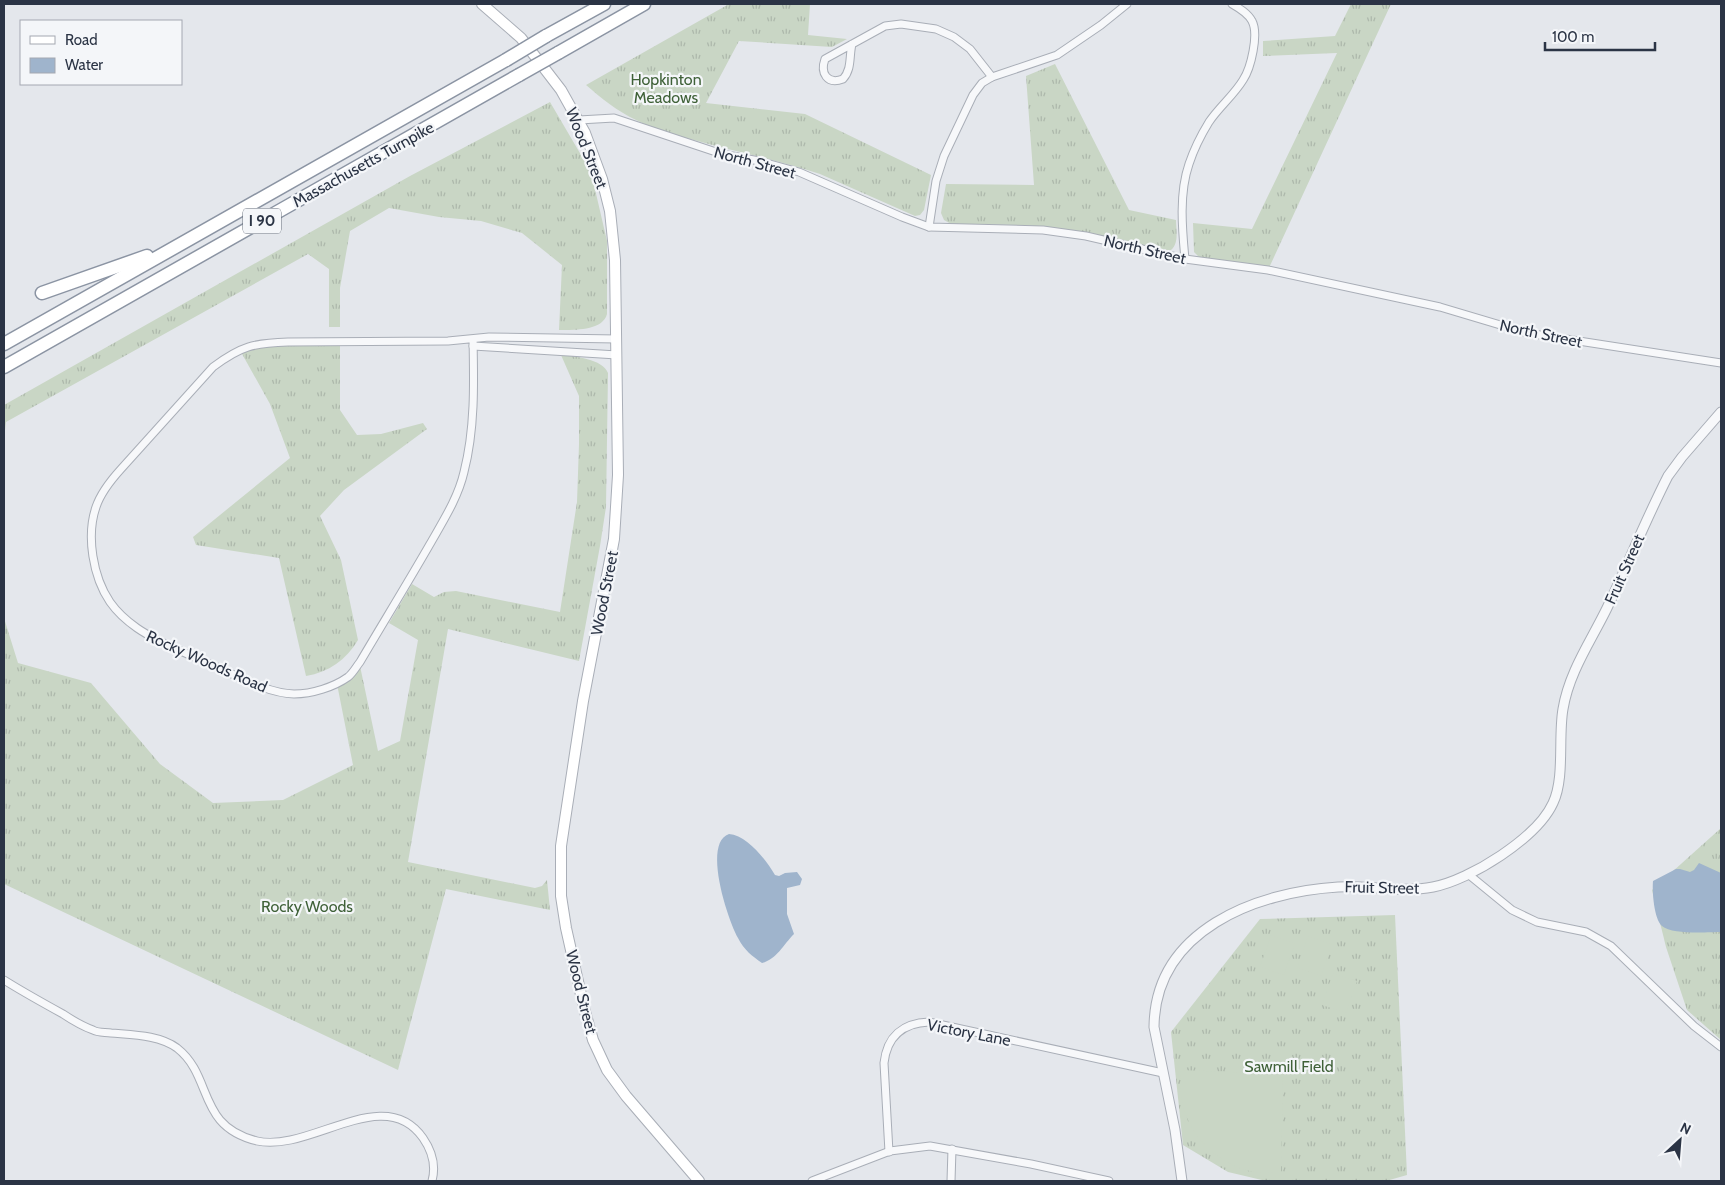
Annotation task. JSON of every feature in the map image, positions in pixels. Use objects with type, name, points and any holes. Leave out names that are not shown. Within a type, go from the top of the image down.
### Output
[{"type":"highway","name":"Massachusetts Turnpike","points":[[4,344],[604,4]]},
{"type":"highway","name":"Massachusetts Turnpike","points":[[4,367],[644,4]]},
{"type":"highway","points":[[42,293],[110,268],[174,248]]},
{"type":"main road","name":"Wood Street","points":[[482,4],[526,45],[561,90],[578,120],[597,164],[610,211],[615,260],[617,339],[618,475],[615,528],[583,701],[566,815],[560,863],[561,896],[566,928],[584,1008],[600,1055],[616,1084],[698,1181]]},
{"type":"street","points":[[929,226],[936,181],[944,156],[973,95],[982,83],[992,77],[1057,55],[1127,4]]},
{"type":"street","points":[[1185,259],[1183,201],[1188,166],[1208,123],[1243,80],[1253,49],[1255,30],[1252,20],[1245,12],[1232,4]]},
{"type":"street","points":[[852,44],[849,60],[850,68],[844,79],[832,80],[825,75],[822,68],[825,59],[852,44],[885,26],[901,24],[936,29],[954,38],[970,49],[992,77]]},
{"type":"street","name":"North Street","points":[[578,120],[614,118],[722,154],[759,161],[799,172],[902,217],[929,226],[1043,230],[1086,236],[1185,259],[1268,270],[1440,307],[1527,334],[1721,363]]},
{"type":"street","name":"Rocky Woods Road","points":[[473,343],[489,338],[617,339]]},
{"type":"street","name":"Rocky Woods Road","points":[[473,343],[471,438],[460,487],[447,515],[424,555],[350,676],[337,684],[323,689],[296,694],[279,692],[255,684],[153,638],[122,616],[110,602],[100,580],[92,546],[91,529],[96,506],[107,485],[127,462],[213,367],[232,353],[266,343],[448,341],[473,343],[617,355]]},
{"type":"street","name":"Fruit Street","points":[[1182,1181],[1175,1130],[1154,1027],[1156,1000],[1165,977],[1179,955],[1192,940],[1209,927],[1248,906],[1286,894],[1341,886],[1425,888],[1445,884],[1498,858],[1527,836],[1543,820],[1553,803],[1557,788],[1561,722],[1565,697],[1579,661],[1606,611],[1668,476],[1721,412]]},
{"type":"street","points":[[1468,874],[1512,910],[1537,922],[1586,932],[1611,946],[1694,1026],[1721,1046]]},
{"type":"street","points":[[4,980],[94,1031],[159,1040],[174,1046],[186,1057],[195,1071],[208,1102],[216,1115],[228,1127],[247,1137],[268,1142],[279,1142],[300,1138],[363,1118],[385,1116],[401,1119],[418,1132],[428,1145],[434,1166],[432,1181]]},
{"type":"street","name":"Victory Lane","points":[[889,1152],[885,1052],[888,1045],[902,1029],[910,1024],[929,1022],[1163,1073]]},
{"type":"street","points":[[812,1181],[889,1152],[920,1146],[952,1149],[1108,1181]]},
{"type":"street","points":[[951,1181],[952,1149]]},
{"type":"green space","name":"Hopkinton Meadows","points":[[729,4],[810,4],[808,35],[847,39],[832,47],[739,41],[706,103],[805,114],[931,175],[924,210],[920,215],[915,216],[820,174],[789,164],[664,132],[629,116],[586,85]]},
{"type":"green space","points":[[1351,4],[1391,4],[1268,270],[1199,257],[1194,252],[1193,223],[1252,229],[1337,53],[1263,56],[1263,41],[1335,36]]},
{"type":"green space","points":[[1055,64],[1129,210],[1176,220],[1176,242],[1168,252],[1058,228],[1023,225],[951,224],[944,220],[941,213],[946,184],[1034,185],[1026,76]]},
{"type":"green space","points":[[550,102],[591,172],[607,241],[607,314],[600,324],[594,327],[559,330],[562,265],[522,233],[481,221],[439,217],[389,208],[350,231],[340,288],[340,327],[329,327],[329,269],[308,254],[6,422],[4,439],[4,405],[410,176]]},
{"type":"green space","points":[[340,344],[340,410],[357,435],[381,434],[423,423],[427,429],[344,490],[320,516],[341,560],[358,640],[348,654],[336,664],[322,672],[306,676],[279,558],[196,545],[193,537],[290,458],[270,404],[241,352],[257,345]]},
{"type":"green space","name":"Rocky Woods","points":[[561,355],[594,361],[605,368],[608,373],[606,507],[579,661],[448,629],[408,862],[535,888],[542,886],[547,880],[550,910],[446,889],[398,1070],[4,884],[4,618],[18,663],[91,683],[160,764],[213,803],[283,800],[353,765],[337,684],[360,666],[378,751],[400,741],[418,640],[389,623],[412,584],[434,597],[444,592],[456,591],[560,612],[577,502],[579,444],[579,396]]},
{"type":"green space","points":[[1721,828],[1721,1040],[1687,1010],[1666,947],[1652,890]]},
{"type":"green space","name":"Sawmill Field","points":[[1395,915],[1407,1175],[1386,1181],[1266,1181],[1228,1172],[1183,1145],[1171,1032],[1260,919]]},
{"type":"green space","points":[[1271,935],[1295,943],[1284,975],[1260,967]]},
{"type":"green space","points":[[1308,936],[1332,944],[1321,976],[1297,968]]},
{"type":"green space","points":[[1333,973],[1357,981],[1346,1013],[1322,1005]]},
{"type":"green space","points":[[1181,1070],[1278,1074],[1283,1079],[1281,1172],[1254,1172],[1241,1169],[1228,1163],[1206,1146],[1189,1123],[1184,1110],[1181,1097]]},
{"type":"water","points":[[729,834],[736,835],[749,843],[767,862],[775,875],[779,876],[785,873],[797,872],[802,879],[800,885],[787,888],[787,914],[794,934],[776,955],[762,963],[748,952],[740,942],[724,900],[717,866],[718,852],[721,840]]},
{"type":"water","points":[[1699,863],[1721,873],[1721,932],[1690,932],[1667,929],[1659,923],[1655,912],[1653,881],[1676,869],[1690,872]]}]
